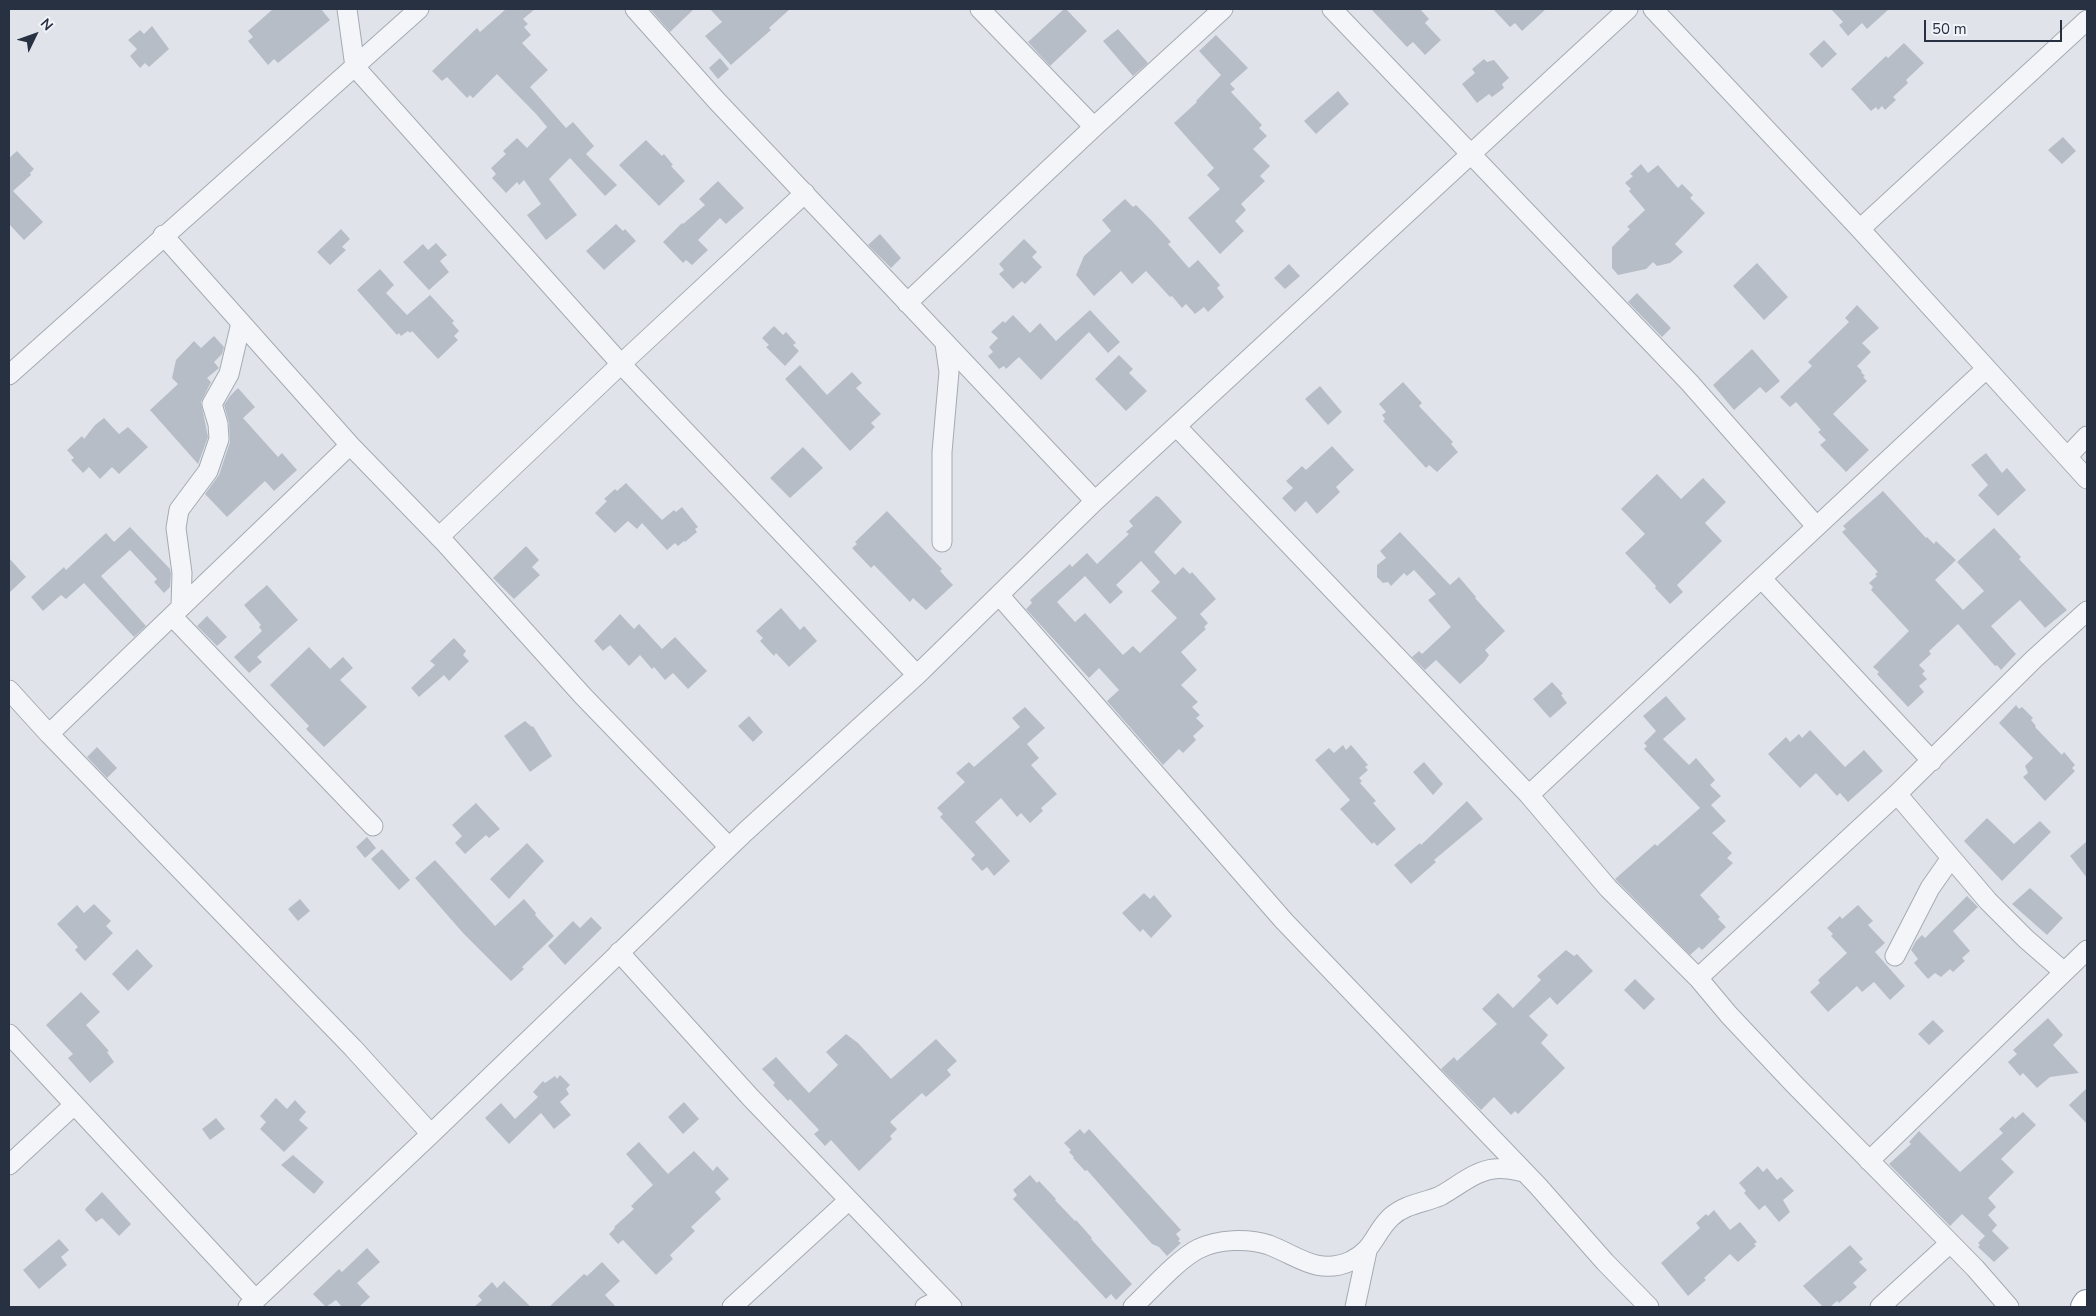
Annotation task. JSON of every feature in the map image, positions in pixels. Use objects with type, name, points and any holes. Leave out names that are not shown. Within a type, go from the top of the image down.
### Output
[{"type":"street","points":[[347,9],[355,68],[620,364],[917,675]]},
{"type":"street","points":[[9,375],[163,235],[355,68],[419,9]]},
{"type":"street","points":[[635,9],[716,100],[1095,501]]},
{"type":"street","points":[[980,9],[1094,127]]},
{"type":"street","points":[[907,303],[1223,9]]},
{"type":"street","points":[[1332,9],[1683,375],[1816,526]]},
{"type":"street","points":[[9,1034],[252,1304],[729,847],[917,675],[1095,501],[1178,427],[1628,9]]},
{"type":"street","points":[[1652,9],[1860,229],[2087,479]]},
{"type":"street","points":[[1860,229],[2087,20]]},
{"type":"street","points":[[439,537],[620,364],[805,193]]},
{"type":"street","points":[[163,235],[350,445],[439,537],[583,696],[729,847]]},
{"type":"street","points":[[241,323],[229,374],[212,404],[220,433],[216,450],[202,480],[179,510],[176,528],[182,573],[177,611],[373,826]]},
{"type":"street","points":[[942,542],[942,452],[949,372],[945,344]]},
{"type":"street","points":[[1529,795],[1712,622],[1762,579],[1816,526],[1986,369]]},
{"type":"street","points":[[1178,427],[1529,795],[1608,888],[1698,978],[1728,1014],[1788,1078],[1950,1243],[2009,1307]]},
{"type":"street","points":[[2067,456],[2087,436]]},
{"type":"street","points":[[49,734],[350,445]]},
{"type":"street","points":[[1762,579],[1932,761]]},
{"type":"street","points":[[999,595],[1284,922],[1524,1172],[1649,1307]]},
{"type":"street","points":[[1698,978],[1932,761],[2034,659],[2087,611]]},
{"type":"street","points":[[9,690],[49,734],[353,1048],[431,1134]]},
{"type":"street","points":[[1897,794],[1988,901],[2026,939],[2064,972]]},
{"type":"street","points":[[1895,956],[1925,896],[1951,858]]},
{"type":"street","points":[[1869,1161],[2087,950]]},
{"type":"street","points":[[618,952],[751,1098],[947,1303]]},
{"type":"street","points":[[9,1165],[74,1105]]},
{"type":"street","points":[[1354,1307],[1367,1251],[1387,1222],[1403,1208],[1440,1196],[1480,1172],[1493,1168],[1524,1172]]},
{"type":"street","points":[[732,1307],[849,1200]]},
{"type":"street","points":[[1133,1307],[1189,1255],[1198,1249],[1222,1241],[1234,1240],[1267,1244],[1307,1264],[1315,1265],[1332,1266],[1350,1261],[1367,1251]]},
{"type":"street","points":[[1880,1307],[1950,1243]]},
{"type":"street","points":[[925,1307],[947,1303]]},
{"type":"building","points":[[273,9],[321,9],[330,20],[278,63],[274,59],[268,65],[248,41],[253,37],[248,31]]},
{"type":"building","points":[[506,9],[535,9],[523,19],[528,24],[524,27],[531,35],[522,43],[548,70],[530,87],[566,128],[573,122],[594,146],[586,154],[617,185],[605,196],[570,158],[549,179],[577,215],[546,240],[527,215],[541,204],[524,180],[519,185],[517,182],[506,193],[492,178],[496,174],[491,168],[506,154],[503,151],[517,138],[527,148],[547,127],[497,74],[473,98],[470,95],[467,98],[447,77],[442,81],[432,71],[477,28],[480,32]]},
{"type":"building","points":[[650,9],[694,9],[670,32]]},
{"type":"building","points":[[710,9],[790,9],[769,28],[771,30],[731,65],[705,36],[722,22]]},
{"type":"building","points":[[1064,9],[1087,31],[1050,66],[1028,42]]},
{"type":"building","points":[[1371,9],[1420,9],[1429,19],[1425,23],[1441,40],[1425,55],[1413,42],[1407,47]]},
{"type":"building","points":[[1493,9],[1546,9],[1522,31],[1515,23],[1510,27]]},
{"type":"building","points":[[1831,9],[1889,9],[1867,29],[1862,23],[1848,36],[1839,25],[1843,22]]},
{"type":"building","points":[[152,26],[169,49],[149,67],[145,63],[140,68],[130,56],[137,49],[128,40],[140,30],[144,34]]},
{"type":"building","points":[[1118,29],[1148,63],[1133,76],[1103,41]]},
{"type":"building","points":[[1216,35],[1248,68],[1230,84],[1235,89],[1231,92],[1262,125],[1259,128],[1267,136],[1253,149],[1270,166],[1260,176],[1265,181],[1241,204],[1246,210],[1235,221],[1244,231],[1220,254],[1188,218],[1220,189],[1207,175],[1214,168],[1174,123],[1197,102],[1221,75],[1199,51]]},
{"type":"building","points":[[1824,40],[1837,54],[1822,68],[1809,54]]},
{"type":"building","points":[[1904,43],[1924,63],[1906,80],[1908,83],[1893,97],[1896,100],[1885,110],[1882,106],[1878,110],[1876,107],[1871,111],[1851,89],[1886,56],[1888,58]]},
{"type":"building","points":[[720,58],[729,69],[718,79],[709,68]]},
{"type":"building","points":[[1484,59],[1487,62],[1494,60],[1509,78],[1502,84],[1504,88],[1492,97],[1489,94],[1477,103],[1462,84],[1475,73],[1472,69]]},
{"type":"building","points":[[1338,91],[1349,104],[1316,134],[1304,121]]},
{"type":"building","points":[[2063,137],[2076,151],[2062,164],[2048,150]]},
{"type":"building","points":[[646,140],[662,156],[664,154],[673,165],[671,166],[685,181],[659,206],[619,165]]},
{"type":"building","points":[[17,151],[34,169],[30,173],[31,175],[13,191],[43,222],[24,240],[9,224],[9,158]]},
{"type":"building","points":[[1641,164],[1648,173],[1658,165],[1678,188],[1682,184],[1693,195],[1690,198],[1705,213],[1675,244],[1683,252],[1670,263],[1657,266],[1653,262],[1646,269],[1618,275],[1612,268],[1612,247],[1630,229],[1627,227],[1645,210],[1629,191],[1631,189],[1625,183],[1633,176],[1630,174]]},
{"type":"building","points":[[718,181],[744,208],[726,224],[720,218],[698,240],[708,250],[692,265],[686,260],[683,263],[663,242],[682,223],[705,205],[699,199]]},
{"type":"building","points":[[1125,199],[1133,207],[1136,205],[1152,221],[1171,242],[1168,244],[1189,268],[1198,260],[1220,285],[1217,288],[1224,297],[1208,312],[1204,307],[1195,314],[1186,304],[1182,308],[1146,271],[1132,284],[1121,271],[1094,296],[1076,275],[1084,256],[1111,231],[1102,220]]},
{"type":"building","points":[[616,224],[623,231],[625,229],[636,241],[604,270],[586,251]]},
{"type":"building","points":[[341,229],[350,239],[342,247],[346,250],[330,265],[317,252]]},
{"type":"building","points":[[880,234],[901,258],[891,268],[868,245]]},
{"type":"building","points":[[1024,239],[1037,252],[1032,257],[1042,267],[1025,284],[1022,281],[1013,289],[999,274],[1004,270],[999,264]]},
{"type":"building","points":[[436,243],[447,255],[440,261],[449,272],[429,290],[403,262],[423,244],[428,250]]},
{"type":"building","points":[[1757,263],[1788,297],[1764,320],[1733,286]]},
{"type":"building","points":[[1289,264],[1300,276],[1285,289],[1274,278]]},
{"type":"building","points":[[380,269],[394,285],[386,293],[407,315],[430,295],[454,321],[452,323],[459,331],[454,336],[458,340],[438,359],[412,331],[410,333],[408,331],[401,336],[399,333],[397,335],[357,290]]},
{"type":"building","points":[[1637,293],[1671,328],[1662,337],[1628,302]]},
{"type":"building","points":[[1857,305],[1879,328],[1862,343],[1871,352],[1857,366],[1867,381],[1833,414],[1869,450],[1846,472],[1820,445],[1826,440],[1818,432],[1821,430],[1796,402],[1790,407],[1780,397],[1812,366],[1808,362],[1849,322],[1845,318]]},
{"type":"building","points":[[1090,310],[1120,342],[1108,353],[1089,332],[1041,380],[1019,357],[1006,369],[1004,366],[999,369],[988,356],[993,352],[989,347],[998,338],[991,332],[1013,315],[1030,333],[1040,323],[1056,341]]},
{"type":"building","points":[[774,326],[783,335],[786,332],[796,343],[793,345],[799,351],[785,366],[766,347],[769,345],[762,338]]},
{"type":"building","points":[[214,336],[224,347],[222,354],[214,362],[219,368],[207,378],[211,382],[201,402],[208,437],[198,464],[150,410],[178,384],[172,378],[176,360],[194,341],[201,348]]},
{"type":"building","points":[[1752,349],[1780,381],[1766,393],[1760,387],[1734,410],[1713,385]]},
{"type":"building","points":[[1119,355],[1133,369],[1129,373],[1147,391],[1126,411],[1095,379]]},
{"type":"building","points":[[800,365],[827,395],[852,372],[862,383],[856,388],[881,414],[871,423],[875,427],[850,451],[785,379]]},
{"type":"building","points":[[1403,382],[1422,403],[1419,406],[1453,442],[1451,444],[1458,452],[1437,472],[1429,465],[1426,468],[1383,421],[1385,419],[1382,415],[1386,412],[1379,404]]},
{"type":"building","points":[[1320,386],[1342,412],[1328,425],[1305,399]]},
{"type":"building","points":[[238,388],[255,407],[243,418],[278,457],[282,453],[297,470],[274,491],[265,481],[227,517],[205,494],[219,475],[230,442],[229,423],[224,405]]},
{"type":"building","points":[[104,418],[119,434],[128,427],[148,447],[119,474],[112,467],[100,479],[89,467],[83,473],[71,460],[74,458],[67,450],[82,436],[84,439],[95,425]]},
{"type":"building","points":[[1332,446],[1354,470],[1336,487],[1340,492],[1317,514],[1306,501],[1295,512],[1282,498],[1293,488],[1286,481],[1302,466],[1306,470]]},
{"type":"building","points":[[803,447],[823,468],[790,498],[770,478]]},
{"type":"building","points":[[1986,453],[2002,473],[2007,468],[2026,490],[1998,516],[1978,495],[1988,485],[1971,465]]},
{"type":"building","points":[[1657,474],[1681,499],[1703,478],[1726,502],[1705,523],[1722,541],[1677,585],[1683,592],[1670,604],[1625,553],[1645,534],[1621,509]]},
{"type":"building","points":[[626,483],[662,520],[674,510],[676,512],[682,507],[698,527],[695,529],[697,532],[685,542],[678,546],[675,543],[667,550],[642,523],[637,529],[628,521],[615,533],[595,513],[607,501],[604,499],[615,489],[617,491]]},
{"type":"building","points":[[1883,491],[1926,538],[1934,544],[1936,541],[1956,560],[1935,580],[1963,610],[1984,591],[1957,562],[1994,528],[2021,557],[2019,559],[2067,610],[2045,628],[2020,600],[1991,626],[2016,654],[2001,670],[1997,665],[1995,666],[1958,624],[1929,651],[1931,654],[1919,665],[1925,671],[1922,674],[1927,679],[1919,686],[1924,692],[1908,707],[1877,674],[1879,672],[1873,667],[1909,631],[1871,590],[1873,587],[1869,583],[1877,576],[1875,574],[1878,572],[1842,532],[1846,529],[1843,526]]},
{"type":"building","points":[[1156,496],[1159,497],[1182,522],[1154,552],[1175,575],[1183,567],[1190,574],[1192,572],[1216,599],[1200,614],[1208,623],[1204,627],[1206,629],[1181,652],[1197,670],[1181,685],[1198,702],[1192,707],[1200,715],[1196,718],[1204,726],[1193,736],[1196,740],[1183,753],[1179,749],[1163,765],[1107,701],[1119,690],[1099,668],[1089,678],[1026,609],[1032,603],[1030,600],[1043,588],[1070,564],[1072,567],[1087,553],[1097,564],[1129,534],[1126,532],[1133,526],[1129,521]],"holes":[[[1141,561],[1160,582],[1151,591],[1177,618],[1140,653],[1133,646],[1123,655],[1085,613],[1075,622],[1057,602],[1085,576],[1110,604],[1123,592],[1116,585]]]},
{"type":"building","points":[[887,511],[942,569],[940,571],[953,585],[926,610],[913,598],[910,602],[874,565],[871,568],[852,548],[857,544],[855,542]]},
{"type":"building","points":[[130,527],[170,569],[171,574],[170,587],[164,593],[154,582],[157,579],[130,550],[101,576],[146,626],[134,637],[84,583],[66,599],[61,595],[43,611],[31,597],[64,567],[66,570],[106,533],[114,542]]},
{"type":"building","points":[[1400,532],[1450,585],[1459,577],[1505,631],[1485,650],[1489,655],[1484,662],[1460,684],[1436,660],[1425,670],[1412,657],[1419,651],[1422,654],[1451,627],[1428,600],[1436,594],[1414,570],[1407,576],[1404,573],[1391,586],[1388,582],[1383,583],[1377,577],[1377,565],[1386,558],[1380,551]]},
{"type":"building","points":[[526,546],[539,560],[532,567],[540,575],[514,599],[493,578]]},
{"type":"building","points":[[9,558],[26,577],[9,593]]},
{"type":"building","points":[[267,585],[298,620],[257,657],[262,662],[249,673],[234,657],[262,631],[259,627],[261,625],[244,605]]},
{"type":"building","points":[[781,608],[800,630],[804,626],[817,641],[789,667],[776,653],[774,656],[760,641],[763,638],[756,631]]},
{"type":"building","points":[[620,614],[634,629],[639,624],[662,649],[675,637],[707,671],[688,689],[673,673],[665,680],[640,655],[629,666],[610,645],[603,651],[594,641]]},
{"type":"building","points":[[207,616],[227,637],[217,646],[197,626]]},
{"type":"building","points":[[454,638],[466,651],[463,655],[469,661],[449,681],[444,675],[419,697],[411,688],[435,665],[430,661]]},
{"type":"building","points":[[309,647],[330,669],[343,657],[353,668],[340,680],[367,707],[324,747],[306,729],[309,726],[270,685]]},
{"type":"building","points":[[1552,682],[1563,694],[1561,695],[1567,703],[1550,718],[1533,699]]},
{"type":"building","points":[[1666,696],[1686,719],[1663,739],[1689,765],[1696,758],[1715,780],[1710,785],[1721,796],[1711,805],[1726,821],[1712,833],[1732,853],[1727,858],[1733,863],[1700,895],[1720,917],[1718,919],[1726,927],[1702,950],[1699,947],[1690,955],[1615,879],[1655,844],[1657,846],[1700,808],[1644,749],[1647,746],[1644,743],[1656,731],[1643,716]]},
{"type":"building","points":[[2016,705],[2019,709],[2022,707],[2033,718],[2031,720],[2035,727],[2062,755],[2064,752],[2075,765],[2072,768],[2075,771],[2045,801],[2023,777],[2028,773],[2025,766],[2033,758],[1999,723]]},
{"type":"building","points":[[1025,707],[1045,728],[1027,744],[1039,758],[1031,765],[1057,794],[1041,808],[1043,811],[1030,823],[1021,813],[1017,817],[1001,798],[975,822],[1010,861],[994,876],[987,867],[982,871],[971,859],[975,855],[940,817],[943,814],[937,808],[965,782],[956,773],[969,762],[974,767],[1020,727],[1012,718]]},
{"type":"building","points":[[749,716],[763,732],[753,742],[738,726]]},
{"type":"building","points":[[525,721],[533,726],[552,756],[530,772],[504,736]]},
{"type":"building","points":[[1810,730],[1845,767],[1864,750],[1883,771],[1848,802],[1840,793],[1837,796],[1816,773],[1800,788],[1768,754],[1786,737],[1790,742],[1799,734],[1802,738]]},
{"type":"building","points":[[1343,745],[1346,750],[1351,745],[1368,765],[1365,767],[1368,770],[1359,778],[1362,781],[1360,783],[1376,801],[1373,803],[1396,829],[1377,846],[1374,842],[1372,844],[1340,809],[1350,800],[1315,760],[1329,748],[1334,753]]},
{"type":"building","points":[[97,747],[117,768],[107,778],[87,757]]},
{"type":"building","points":[[1424,762],[1443,784],[1433,795],[1413,772]]},
{"type":"building","points":[[1467,801],[1483,819],[1434,860],[1436,862],[1411,884],[1394,865],[1420,843],[1421,845]]},
{"type":"building","points":[[476,803],[500,829],[489,838],[486,835],[465,854],[455,843],[462,836],[452,825]]},
{"type":"building","points":[[1987,818],[2014,844],[2040,821],[2051,832],[2002,881],[1964,841]]},
{"type":"building","points":[[367,837],[376,848],[365,858],[356,847]]},
{"type":"building","points":[[2087,841],[2087,878],[2070,856]]},
{"type":"building","points":[[527,843],[544,861],[509,899],[490,879]]},
{"type":"building","points":[[382,849],[410,880],[399,890],[371,859]]},
{"type":"building","points":[[435,860],[495,926],[524,899],[536,913],[535,915],[554,936],[522,967],[524,969],[511,981],[463,933],[415,878]]},
{"type":"building","points":[[2030,888],[2063,918],[2047,935],[2012,904]]},
{"type":"building","points":[[1144,893],[1150,899],[1154,895],[1172,916],[1151,938],[1143,929],[1140,932],[1122,913]]},
{"type":"building","points":[[1967,896],[1978,907],[1953,931],[1970,951],[1962,958],[1965,961],[1953,972],[1950,969],[1941,977],[1935,973],[1928,979],[1914,963],[1918,959],[1911,950],[1922,935],[1925,938]]},
{"type":"building","points":[[300,899],[310,911],[298,921],[288,909]]},
{"type":"building","points":[[94,904],[111,921],[106,926],[113,933],[85,961],[75,950],[78,947],[57,924],[77,905],[84,913]]},
{"type":"building","points":[[1858,905],[1873,921],[1868,925],[1885,943],[1875,952],[1905,986],[1890,1000],[1874,982],[1862,992],[1857,986],[1828,1012],[1810,992],[1820,983],[1818,980],[1847,953],[1831,936],[1833,934],[1827,928],[1840,916],[1842,919]]},
{"type":"building","points":[[591,917],[602,928],[565,965],[548,946],[573,921],[580,928]]},
{"type":"building","points":[[137,949],[153,966],[128,991],[112,974]]},
{"type":"building","points":[[1566,950],[1574,956],[1577,954],[1593,971],[1557,1005],[1550,997],[1529,1016],[1548,1035],[1541,1043],[1565,1068],[1518,1114],[1515,1111],[1511,1115],[1494,1097],[1481,1110],[1441,1069],[1454,1057],[1457,1061],[1497,1024],[1482,1009],[1498,993],[1513,1008],[1541,980],[1537,976]]},
{"type":"building","points":[[1635,979],[1655,999],[1644,1010],[1624,990]]},
{"type":"building","points":[[81,992],[100,1012],[86,1025],[109,1051],[107,1052],[114,1062],[90,1083],[68,1058],[73,1054],[46,1025]]},
{"type":"building","points":[[2048,1018],[2063,1035],[2053,1045],[2079,1073],[2050,1077],[2037,1088],[2023,1073],[2020,1076],[2008,1062],[2017,1054],[2013,1050]]},
{"type":"building","points":[[1933,1020],[1944,1031],[1929,1045],[1918,1034]]},
{"type":"building","points":[[846,1034],[858,1043],[891,1079],[936,1039],[957,1061],[947,1070],[951,1075],[926,1097],[922,1093],[890,1122],[897,1129],[890,1136],[892,1139],[859,1171],[831,1140],[825,1146],[814,1134],[819,1130],[790,1099],[788,1101],[773,1085],[775,1083],[762,1069],[776,1057],[809,1093],[838,1065],[826,1052]]},
{"type":"building","points":[[560,1075],[570,1085],[566,1089],[569,1094],[560,1102],[571,1115],[554,1129],[541,1113],[509,1144],[485,1118],[501,1103],[515,1119],[538,1097],[533,1092],[543,1081],[545,1083],[555,1076],[557,1079]]},
{"type":"building","points":[[2087,1088],[2087,1124],[2069,1105]]},
{"type":"building","points":[[276,1098],[287,1109],[295,1100],[306,1112],[299,1120],[308,1128],[284,1152],[260,1129],[266,1122],[260,1116]]},
{"type":"building","points":[[684,1102],[699,1119],[683,1134],[668,1117]]},
{"type":"building","points":[[2023,1112],[2036,1125],[2001,1159],[2014,1172],[1988,1198],[1996,1207],[1988,1215],[1997,1225],[1992,1231],[2009,1248],[1994,1262],[1978,1247],[1980,1245],[1978,1243],[1985,1236],[1962,1214],[1950,1226],[1889,1164],[1911,1144],[1909,1142],[1919,1131],[1960,1172],[2003,1133],[1999,1129],[2013,1116],[2015,1119]]},
{"type":"building","points":[[216,1118],[225,1129],[210,1140],[202,1129]]},
{"type":"building","points":[[1080,1129],[1084,1134],[1089,1129],[1181,1230],[1176,1234],[1180,1239],[1178,1241],[1181,1243],[1167,1256],[1159,1247],[1152,1244],[1087,1170],[1085,1171],[1073,1158],[1069,1152],[1071,1150],[1064,1143]]},
{"type":"building","points":[[639,1142],[668,1174],[694,1151],[713,1171],[717,1166],[729,1179],[715,1192],[721,1199],[691,1227],[695,1231],[670,1255],[673,1259],[656,1275],[623,1240],[618,1244],[609,1234],[634,1209],[631,1206],[653,1185],[626,1154]]},
{"type":"building","points":[[293,1155],[324,1182],[314,1194],[281,1165]]},
{"type":"building","points":[[1758,1166],[1763,1172],[1767,1168],[1777,1180],[1781,1177],[1794,1191],[1783,1200],[1790,1212],[1779,1222],[1765,1205],[1759,1210],[1744,1193],[1746,1191],[1739,1183]]},
{"type":"building","points":[[1030,1175],[1037,1183],[1039,1181],[1076,1220],[1132,1284],[1116,1300],[1111,1294],[1106,1299],[1013,1199],[1017,1195],[1013,1190]]},
{"type":"building","points":[[102,1192],[131,1224],[119,1236],[102,1218],[96,1222],[85,1210]]},
{"type":"building","points":[[1714,1210],[1730,1230],[1740,1222],[1757,1242],[1754,1244],[1756,1246],[1738,1262],[1730,1254],[1688,1296],[1661,1263],[1700,1228],[1696,1223]]},
{"type":"building","points":[[59,1239],[69,1250],[61,1257],[67,1265],[39,1289],[23,1270]]},
{"type":"building","points":[[1850,1245],[1863,1259],[1859,1262],[1867,1270],[1853,1283],[1857,1287],[1839,1303],[1837,1301],[1830,1307],[1823,1307],[1803,1286]]},
{"type":"building","points":[[367,1248],[380,1262],[357,1283],[370,1297],[359,1307],[342,1307],[336,1300],[326,1307],[313,1294],[339,1269],[342,1272]]},
{"type":"building","points":[[602,1262],[620,1281],[605,1295],[616,1307],[549,1307],[584,1274],[587,1276]]},
{"type":"building","points":[[504,1281],[531,1307],[474,1307],[482,1300],[478,1296],[492,1282],[497,1288]]}]
